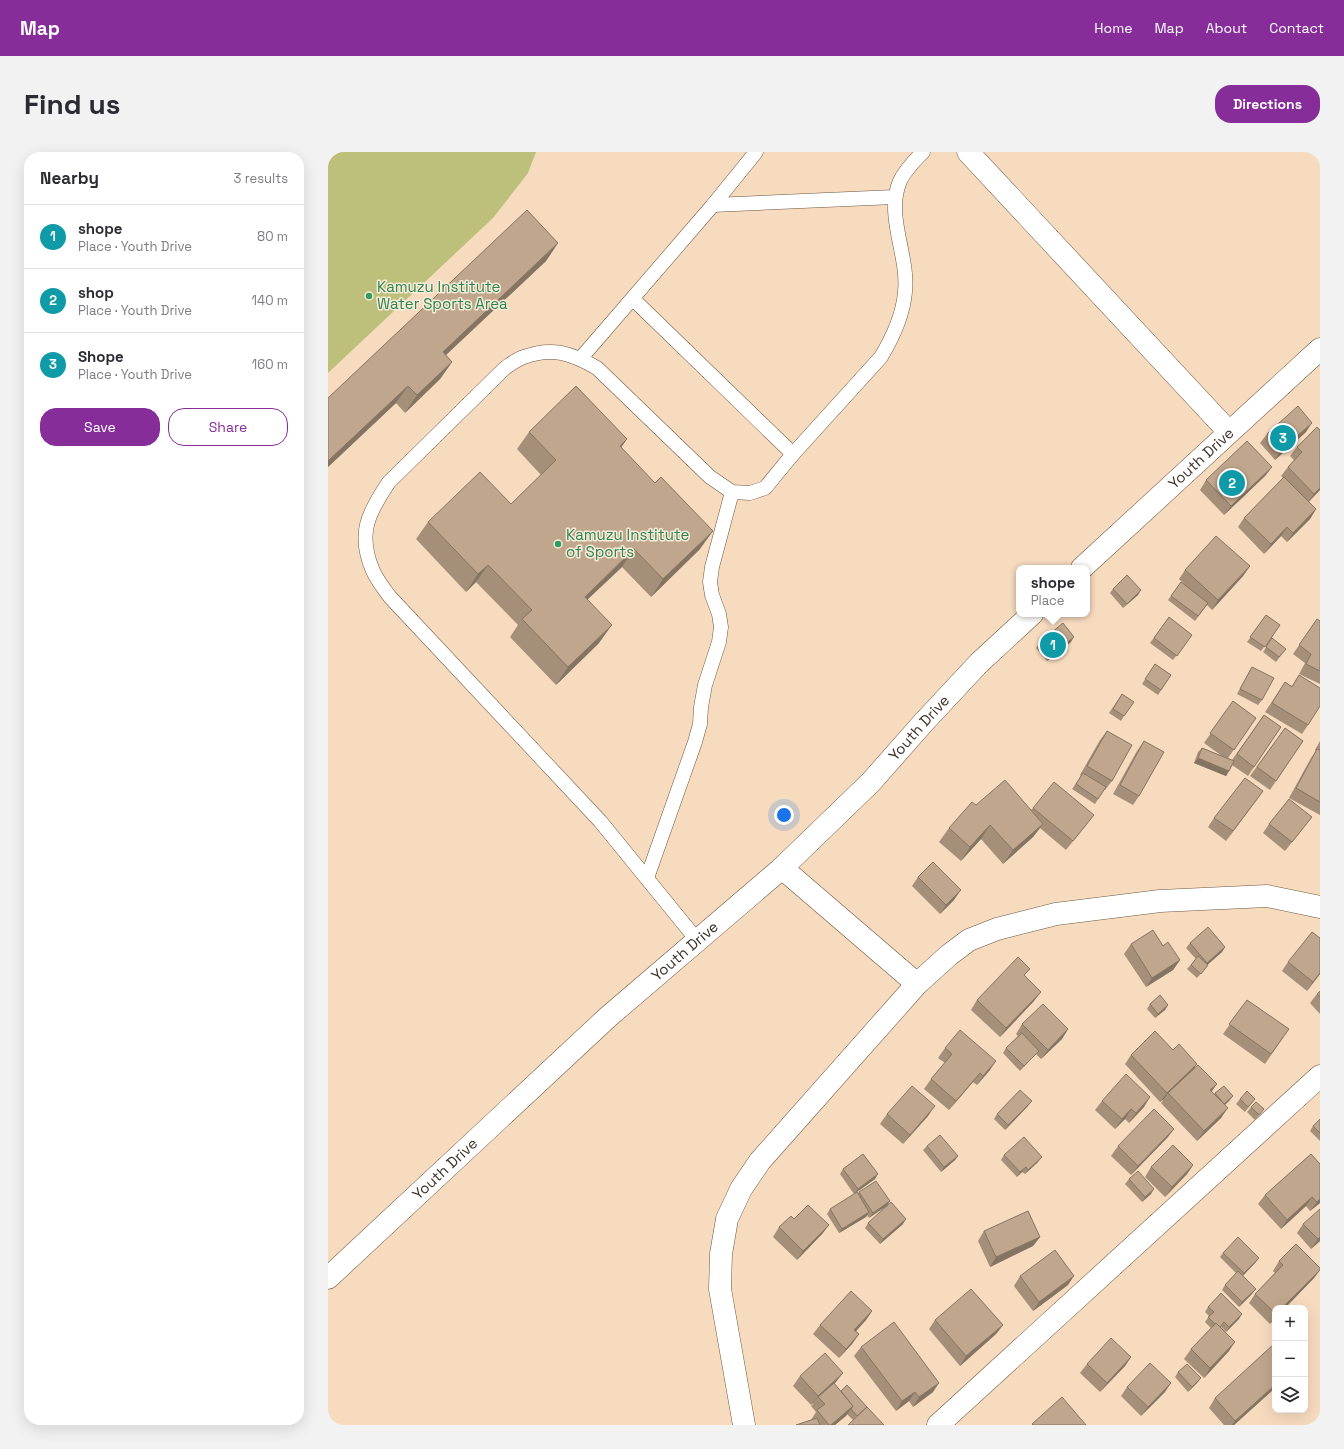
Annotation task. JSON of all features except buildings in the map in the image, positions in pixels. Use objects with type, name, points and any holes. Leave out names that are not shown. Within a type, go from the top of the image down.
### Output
[{"type":"street","points":[[968,152],[1229,432]]},
{"type":"street","name":"Youth Drive","points":[[1085,565],[1320,349]]},
{"type":"street","name":"Youth Drive","points":[[328,1278],[608,1017],[782,868],[871,782],[979,663],[1029,617]]},
{"type":"street","points":[[782,868],[917,984]]},
{"type":"street","points":[[744,1425],[720,1288],[721,1254],[728,1219],[741,1189],[760,1161],[917,984],[949,955],[969,940],[996,929],[1056,914],[1160,901],[1267,896],[1320,907]]},
{"type":"street","points":[[938,1425],[1320,1076]]},
{"type":"lane","points":[[581,358],[713,205],[756,152]]},
{"type":"lane","points":[[697,940],[600,821],[390,597],[373,572],[366,546],[366,526],[375,503],[389,482],[505,368],[523,357],[542,352],[564,353],[581,358],[598,368],[710,476],[732,492],[750,493],[765,488],[793,454],[881,357],[892,339],[900,318],[905,292],[904,268],[896,219],[895,197],[901,179],[912,163],[923,152]]},
{"type":"lane","points":[[713,205],[895,197]]},
{"type":"lane","points":[[633,299],[793,454]]},
{"type":"lane","points":[[647,878],[695,742],[700,724],[705,685],[719,642],[721,627],[710,582],[712,567],[732,492]]},
{"type":"green space","name":"Kamuzu Institute Water Sports Area","points":[[328,152],[536,152],[528,173],[493,218],[328,373]]},
{"type":"place","name":"Kamuzu Institute Water Sports Area","points":[[369,296]]},
{"type":"place","name":"Shope","points":[[1283,438]]},
{"type":"place","name":"shop","points":[[1232,483]]},
{"type":"place","name":"Kamuzu Institute of Sports","points":[[558,544]]},
{"type":"place","name":"shope","points":[[1053,645]]}]
